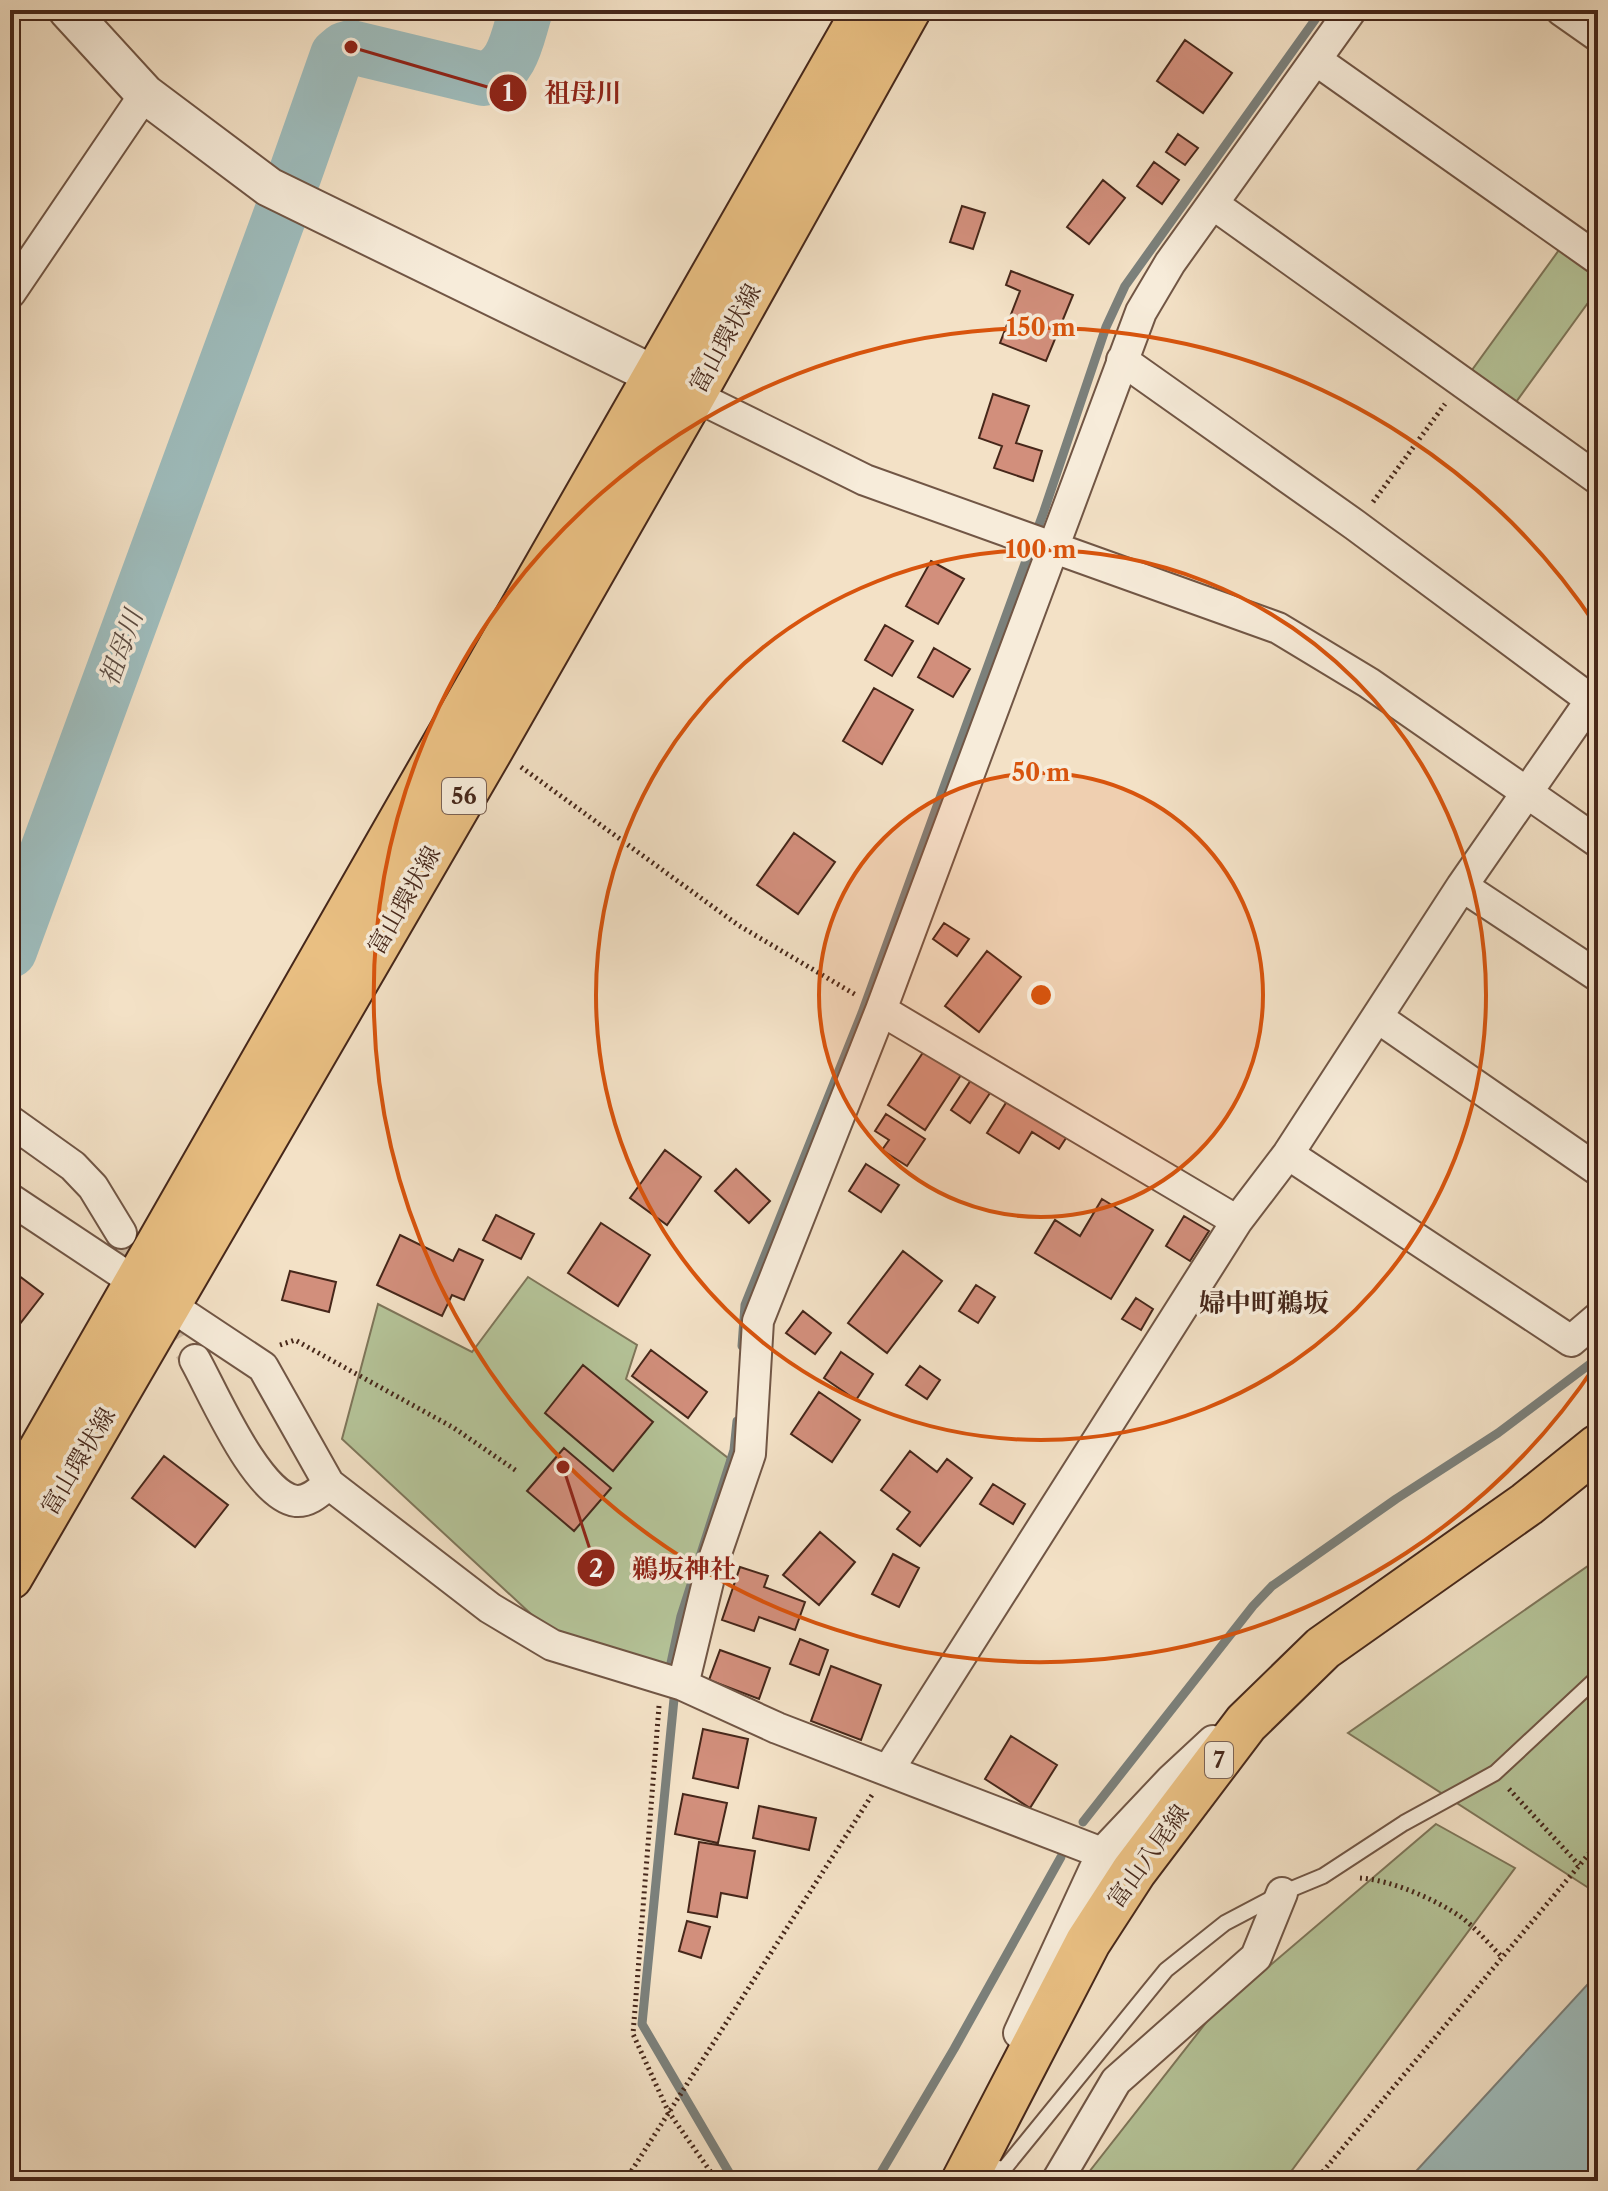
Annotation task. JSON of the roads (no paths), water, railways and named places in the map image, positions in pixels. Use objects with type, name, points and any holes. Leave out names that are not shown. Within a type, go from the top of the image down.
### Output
[{"type":"main road","name":"富山環状線","points":[[10,1504],[153,1295],[492,747],[865,10]]},
{"type":"main road","name":"富山環状線","points":[[10,1577],[153,1295],[675,386],[908,10]]},
{"type":"main road","name":"富山八尾線","points":[[970,2172],[1088,1942],[1134,1871],[1246,1723],[1323,1648],[1527,1504],[1598,1447]]},
{"type":"street","points":[[68,10],[145,94],[269,187],[865,480],[1278,628],[1369,683],[1598,842]]},
{"type":"street","points":[[672,1681],[750,1454],[758,1321],[881,1010],[1141,312],[1163,275],[1351,10]]},
{"type":"street","points":[[1561,10],[1598,36]]},
{"type":"street","points":[[1316,60],[1598,259]]},
{"type":"street","points":[[10,293],[145,94]]},
{"type":"street","points":[[1213,204],[1598,479]]},
{"type":"street","points":[[889,1769],[1237,1221],[1288,1154],[1462,886],[1595,695],[1122,360]]},
{"type":"street","points":[[1462,886],[1598,976]]},
{"type":"street","points":[[881,1010],[1237,1221]]},
{"type":"street","points":[[1377,1017],[1598,1170]]},
{"type":"street","points":[[10,1121],[73,1166],[93,1187],[121,1233]]},
{"type":"street","points":[[1288,1154],[1571,1341],[1598,1318]]},
{"type":"street","points":[[10,1199],[263,1367],[329,1484],[490,1608],[552,1645],[672,1681],[777,1728],[1102,1853]]},
{"type":"street","points":[[195,1360],[251,1465],[277,1490],[295,1501],[313,1498],[329,1484]]},
{"type":"street","points":[[970,2172],[996,2082],[1102,1853],[1171,1780],[1281,1678],[1323,1648]]},
{"type":"street","points":[[1057,2181],[1116,2081],[1256,1957],[1282,1893]]},
{"type":"lane","points":[[970,2172],[1004,2169],[1166,1970],[1225,1923],[1282,1893],[1323,1876],[1404,1823],[1495,1773],[1598,1677]]},
{"type":"water","points":[[1598,1973],[1598,2171],[1578,2181],[1407,2181]]},
{"type":"waterway","name":"祖母川","points":[[294,177],[337,55],[344,49],[351,47],[484,79],[494,75],[508,60],[526,10]]},
{"type":"waterway","points":[[742,1346],[745,1305],[862,1013],[1044,511],[1106,327],[1125,286],[1322,10]]},
{"type":"waterway","name":"祖母川","points":[[10,951],[282,210]]},
{"type":"waterway","points":[[1083,1822],[1272,1586],[1396,1499],[1498,1433],[1598,1358]]},
{"type":"waterway","points":[[734,2181],[642,2024],[674,1699],[671,1663],[681,1616],[734,1450],[737,1421]]},
{"type":"waterway","points":[[876,2181],[1061,1857]]},
{"type":"tunnel","points":[[121,1233],[195,1360]]},
{"type":"place","name":"祖母川","points":[[351,47]]},
{"type":"place","name":"鵜坂神社","points":[[563,1467]]},
{"type":"district","name":"婦中町鵜坂","points":[[1264,1303]]}]
